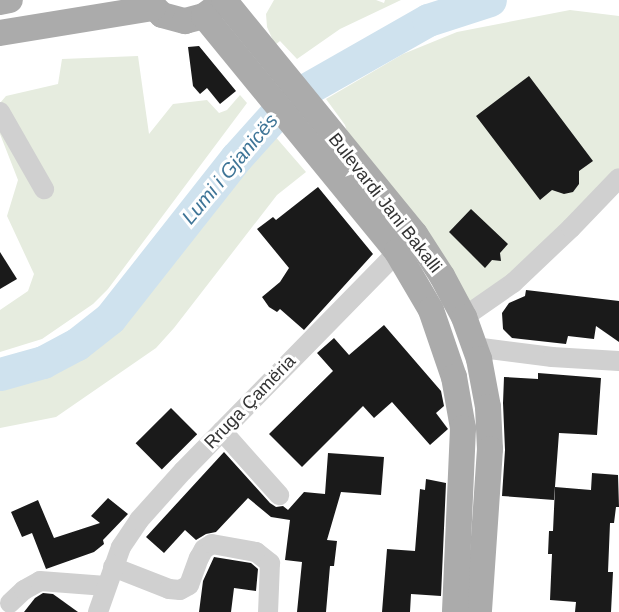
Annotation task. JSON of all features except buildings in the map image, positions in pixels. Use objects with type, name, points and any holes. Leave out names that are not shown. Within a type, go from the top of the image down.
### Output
[{"type":"main road","points":[[0,2],[10,0]]},
{"type":"main road","points":[[0,33],[150,4],[173,20],[185,21],[217,6]]},
{"type":"main road","name":"Bulevardi Jani Bakalli","points":[[217,6],[278,68],[330,152],[397,252],[431,310],[454,376],[461,407],[464,466],[455,612]]},
{"type":"main road","name":"Bulevardi Jani Bakalli","points":[[217,6],[260,86],[415,234],[442,276],[464,317],[487,399],[490,449],[479,612]]},
{"type":"street","points":[[0,112],[44,189]]},
{"type":"street","points":[[464,317],[513,283],[619,178]]},
{"type":"street","name":"Rruga Çamëria","points":[[98,612],[121,547],[139,520],[222,431],[415,234]]},
{"type":"street","points":[[474,348],[552,357],[619,361]]},
{"type":"street","points":[[222,431],[279,495]]},
{"type":"street","points":[[113,567],[169,589],[180,590],[189,585],[204,549],[212,544],[256,552],[270,563],[268,612]]},
{"type":"street","points":[[10,603],[24,590],[40,581],[106,586]]},
{"type":"shaded area","points":[[274,0],[376,0],[384,3],[385,0],[401,0],[340,29],[297,59],[280,41],[275,45],[267,27],[266,14]]},
{"type":"shaded area","points":[[570,10],[619,16],[619,168],[509,279],[465,309],[351,146],[345,125],[326,99],[403,54],[457,32]]},
{"type":"shaded area","points":[[138,56],[149,134],[173,104],[207,100],[219,113],[227,110],[240,95],[247,103],[108,289],[93,304],[42,339],[0,352],[0,310],[28,291],[34,274],[7,216],[18,180],[0,134],[0,103],[6,96],[58,84],[62,59]]},
{"type":"shaded area","points":[[273,134],[306,172],[277,195],[156,348],[56,417],[0,428],[0,386],[16,384],[69,363],[102,341],[125,321],[240,167]]},
{"type":"waterway","name":"Lumi i Gjanicës","points":[[0,374],[43,362],[77,344],[110,318],[236,158],[289,99],[428,20],[490,0]]}]
